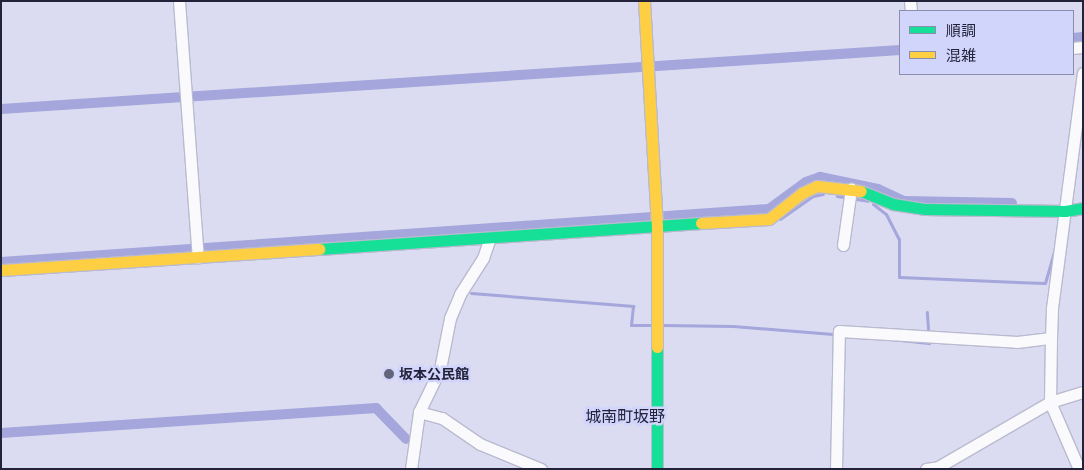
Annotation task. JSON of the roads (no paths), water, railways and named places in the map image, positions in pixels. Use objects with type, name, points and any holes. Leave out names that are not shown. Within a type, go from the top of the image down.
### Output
[{"type":"street","points":[[179,1],[198,257]]},
{"type":"street","points":[[644,1],[657,226],[657,469]]},
{"type":"street","points":[[1079,469],[1050,402],[1052,308],[1083,73]]},
{"type":"street","points":[[1,270],[769,219],[802,193],[817,186],[863,191],[893,204],[924,209],[1065,211],[1083,208]]},
{"type":"street","points":[[843,245],[851,189]]},
{"type":"street","points":[[411,469],[419,412],[440,369],[450,318],[460,294],[483,258],[490,238]]},
{"type":"street","points":[[836,469],[839,331],[1017,342],[1051,338]]},
{"type":"street","points":[[926,469],[938,467],[1050,402],[1083,392]]},
{"type":"street","points":[[419,412],[442,418],[480,444],[541,469]]},
{"type":"waterway","points":[[1074,38],[1083,37]]},
{"type":"waterway","points":[[1,109],[899,50]]},
{"type":"waterway","points":[[1,262],[769,209],[806,182],[820,177],[878,189],[904,201],[1012,203]]},
{"type":"waterway","points":[[780,219],[813,196],[823,194]]},
{"type":"waterway","points":[[837,196],[868,201]]},
{"type":"waterway","points":[[873,204],[886,214],[899,239],[899,277],[1045,283],[1055,248]]},
{"type":"waterway","points":[[471,293],[633,306],[631,325],[652,325]]},
{"type":"waterway","points":[[900,340],[929,343],[927,312]]},
{"type":"waterway","points":[[661,325],[733,326],[833,334]]},
{"type":"waterway","points":[[1,433],[376,408],[406,439]]},
{"type":"place","name":"坂本公民館","points":[[389,374]]},
{"type":"district","name":"城南町坂野","points":[[625,416]]}]
